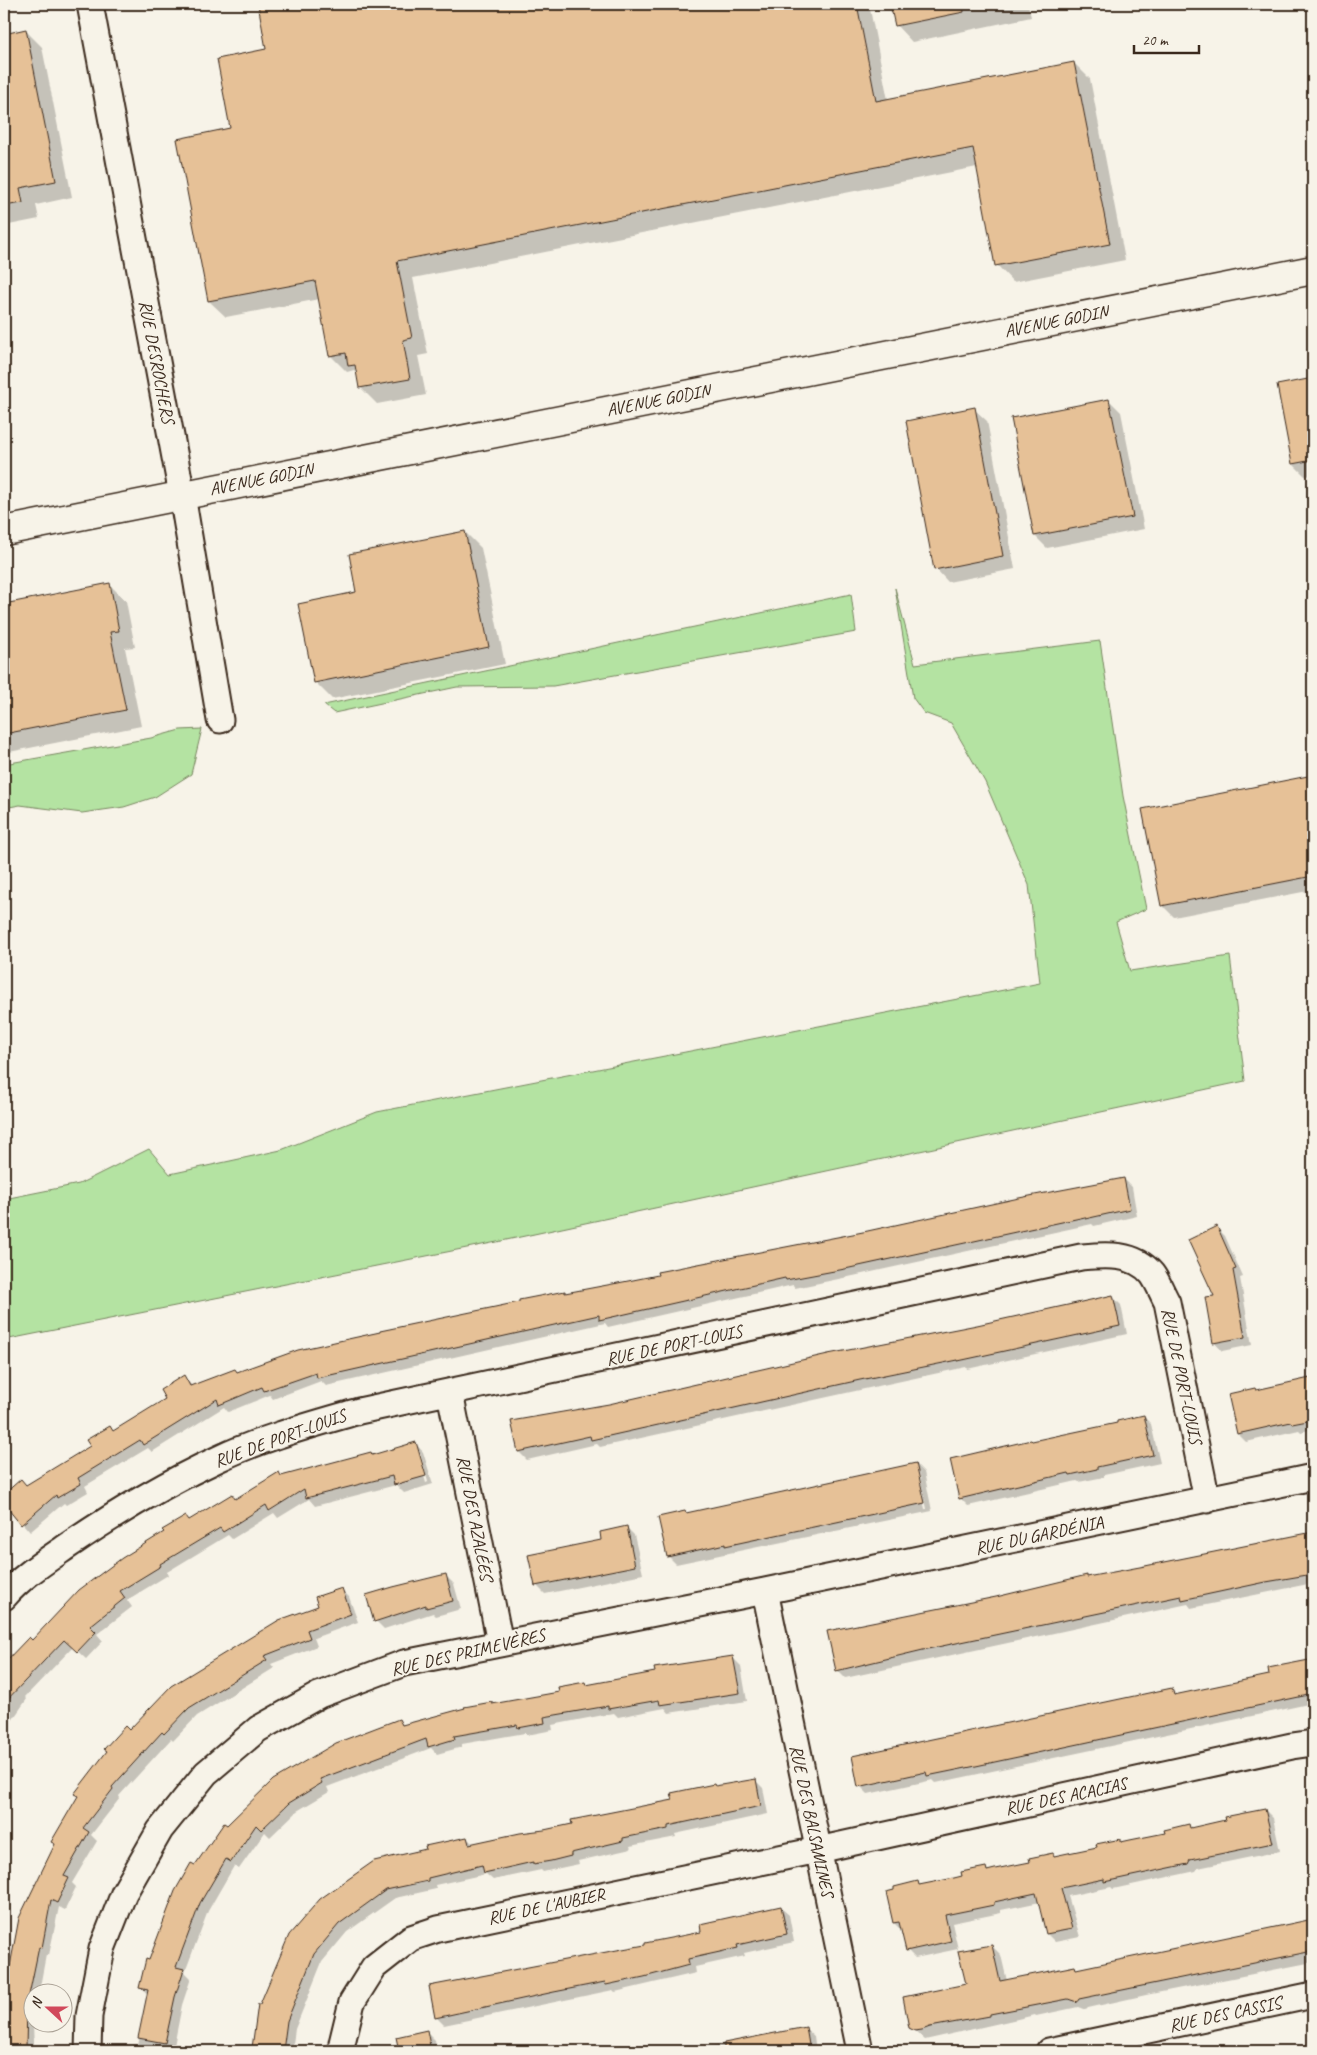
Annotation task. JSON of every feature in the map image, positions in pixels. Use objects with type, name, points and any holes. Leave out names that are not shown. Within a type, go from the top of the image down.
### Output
[{"type":"street","name":"RUE DESROCHERS","points":[[90,4],[182,495],[220,720]]},
{"type":"street","name":"AVENUE GODIN","points":[[4,531],[1313,270]]},
{"type":"street","name":"RUE DE PORT-LOUIS","points":[[8,1584],[152,1493],[219,1458],[293,1430],[358,1411],[1081,1257],[1109,1255],[1130,1258],[1151,1273],[1168,1302],[1207,1500]]},
{"type":"street","name":"RUE DES AZALÉES","points":[[450,1392],[500,1643]]},
{"type":"street","name":"RUE DU GARDÉNIA","points":[[765,1591],[1313,1477]]},
{"type":"street","name":"RUE DES PRIMEVÈRES","points":[[88,2051],[89,2016],[102,1949],[124,1893],[160,1830],[206,1772],[258,1729],[319,1695],[404,1663],[765,1591]]},
{"type":"street","name":"RUE DES BALSAMINES","points":[[765,1591],[860,2051]]},
{"type":"street","name":"RUE DES ACACIAS","points":[[818,1850],[1292,1746],[1313,1743]]},
{"type":"street","name":"RUE DE L'AUBIER","points":[[343,2051],[342,2043],[352,2002],[374,1967],[411,1938],[438,1929],[818,1850]]},
{"type":"street","name":"RUE DES CASSIS","points":[[1049,2051],[1313,1995]]},
{"type":"green space","points":[[895,588],[915,664],[1100,641],[1123,796],[1146,909],[1116,922],[1130,971],[1230,956],[1245,1081],[497,1242],[4,1340],[4,1199],[79,1184],[149,1149],[170,1174],[281,1150],[377,1112],[1040,983],[1029,885],[985,782],[951,723],[924,713],[913,698]]},
{"type":"green space","points":[[851,594],[856,632],[553,686],[457,687],[334,713],[324,705]]},
{"type":"green space","points":[[202,729],[191,774],[155,797],[124,807],[82,813],[20,805],[4,808],[4,764],[151,738],[180,730]]},
{"type":"building","points":[[258,4],[857,4],[876,101],[1074,62],[1110,244],[995,266],[973,148],[397,261],[412,338],[403,340],[410,379],[359,388],[355,365],[348,366],[346,353],[329,356],[315,281],[208,301],[177,139],[230,128],[217,59],[266,49]]},
{"type":"building","points":[[890,4],[963,4],[964,12],[895,26]]},
{"type":"building","points":[[26,29],[56,181],[20,188],[23,203],[4,206],[4,34]]},
{"type":"building","points":[[1313,378],[1313,460],[1292,464],[1277,385]]},
{"type":"building","points":[[1109,399],[1133,517],[1034,536],[1011,418]]},
{"type":"building","points":[[975,407],[1003,556],[934,570],[906,421]]},
{"type":"building","points":[[465,531],[489,647],[314,683],[298,604],[356,592],[349,554]]},
{"type":"building","points":[[110,583],[119,631],[110,632],[126,710],[4,734],[4,604]]},
{"type":"building","points":[[1313,775],[1313,876],[1161,906],[1142,809]]},
{"type":"building","points":[[1124,1178],[1130,1209],[845,1269],[786,1280],[785,1278],[599,1320],[599,1315],[317,1378],[316,1373],[264,1391],[262,1387],[219,1405],[217,1399],[143,1445],[140,1440],[78,1478],[81,1484],[57,1498],[56,1495],[21,1525],[4,1504],[4,1494],[21,1479],[26,1485],[90,1446],[86,1440],[110,1426],[113,1431],[165,1399],[160,1390],[184,1375],[190,1386],[235,1369],[237,1372],[298,1350],[519,1302],[519,1300],[658,1275],[657,1272]]},
{"type":"building","points":[[1217,1226],[1236,1269],[1233,1270],[1245,1337],[1213,1343],[1205,1297],[1214,1296],[1188,1240]]},
{"type":"building","points":[[1113,1295],[1120,1326],[860,1380],[591,1440],[590,1436],[518,1452],[511,1421],[609,1404],[828,1354],[977,1325]]},
{"type":"building","points":[[1310,1378],[1313,1391],[1313,1420],[1292,1424],[1291,1422],[1237,1434],[1228,1394]]},
{"type":"building","points":[[1144,1415],[1153,1455],[959,1499],[950,1459],[1031,1440],[1117,1423],[1117,1421]]},
{"type":"building","points":[[416,1442],[426,1476],[394,1485],[392,1476],[306,1498],[304,1489],[269,1511],[266,1505],[223,1532],[220,1528],[160,1564],[161,1566],[120,1591],[125,1598],[90,1626],[96,1632],[77,1652],[64,1640],[4,1703],[4,1663],[29,1637],[32,1640],[79,1590],[122,1558],[164,1532],[162,1530],[186,1516],[189,1520],[232,1494],[235,1499],[279,1472],[281,1476],[371,1452],[372,1455]]},
{"type":"building","points":[[916,1463],[925,1503],[667,1557],[658,1517],[685,1511],[686,1513]]},
{"type":"building","points":[[627,1526],[635,1566],[535,1586],[528,1555],[601,1540],[600,1532]]},
{"type":"building","points":[[1313,1532],[1313,1574],[1182,1600],[1181,1596],[923,1650],[836,1671],[827,1631],[996,1597],[1087,1575],[1087,1577]]},
{"type":"building","points":[[446,1574],[453,1601],[426,1608],[426,1605],[374,1622],[366,1595]]},
{"type":"building","points":[[342,1588],[351,1614],[307,1630],[310,1638],[264,1656],[267,1660],[189,1708],[164,1734],[162,1732],[112,1787],[113,1789],[83,1828],[89,1832],[64,1876],[69,1878],[57,1903],[51,1900],[42,1948],[39,1947],[32,1982],[22,1982],[22,2032],[26,2032],[26,2048],[4,2048],[4,1980],[7,1965],[10,1966],[19,1918],[55,1844],[51,1842],[78,1796],[74,1794],[107,1751],[104,1749],[125,1726],[129,1730],[171,1686],[279,1620],[318,1606],[315,1597]]},
{"type":"building","points":[[733,1656],[740,1693],[660,1705],[659,1700],[608,1709],[608,1706],[544,1717],[545,1723],[518,1728],[517,1725],[454,1736],[455,1739],[428,1747],[426,1739],[320,1779],[322,1783],[289,1803],[261,1830],[256,1825],[231,1862],[226,1859],[200,1903],[176,1967],[184,1969],[175,1997],[165,2043],[138,2038],[148,1990],[139,1988],[146,1959],[149,1960],[175,1891],[191,1863],[195,1865],[224,1823],[227,1825],[273,1780],[336,1743],[399,1719],[402,1725],[464,1707],[559,1692],[558,1687],[585,1682],[586,1685],[655,1672],[654,1668]]},
{"type":"building","points":[[1309,1660],[1313,1680],[1313,1694],[976,1766],[927,1776],[926,1772],[858,1787],[852,1756],[1172,1688],[1174,1695],[1269,1675],[1268,1668]]},
{"type":"building","points":[[756,1779],[761,1806],[668,1826],[668,1829],[623,1838],[623,1841],[571,1853],[571,1856],[551,1861],[533,1864],[533,1862],[484,1873],[482,1865],[428,1878],[428,1881],[386,1890],[339,1924],[314,1954],[287,2021],[283,2051],[252,2048],[258,2004],[260,2004],[289,1935],[320,1899],[374,1861],[426,1849],[425,1846],[467,1837],[469,1844],[572,1824],[571,1820],[673,1800],[671,1793],[714,1784],[715,1786]]},
{"type":"building","points":[[1265,1809],[1273,1843],[1190,1860],[1188,1864],[1104,1882],[1104,1879],[1061,1888],[1072,1929],[1046,1934],[1036,1893],[994,1902],[994,1905],[945,1915],[951,1941],[906,1951],[899,1922],[893,1923],[886,1892],[894,1890],[894,1887],[918,1881],[919,1885],[954,1878],[962,1876],[961,1872],[986,1867],[987,1871],[1030,1862],[1029,1858],[1053,1853],[1054,1856],[1097,1847],[1096,1844],[1121,1839],[1121,1842],[1165,1833],[1164,1830],[1189,1824],[1190,1828],[1225,1820],[1224,1817]]},
{"type":"building","points":[[781,1906],[787,1934],[737,1945],[738,1948],[688,1959],[689,1965],[644,1977],[606,1985],[605,1982],[554,1992],[435,2018],[429,1986],[645,1945],[645,1943],[701,1932],[700,1924]]},
{"type":"building","points":[[1313,1919],[1313,1951],[1079,1999],[1077,2002],[1068,1999],[990,2014],[990,2016],[922,2030],[915,2031],[909,2028],[903,1997],[966,1984],[958,1951],[992,1945],[1000,1981],[1075,1966],[1076,1969]]},
{"type":"building","points":[[806,2027],[810,2051],[724,2051],[724,2043]]},
{"type":"building","points":[[427,2030],[431,2051],[399,2051],[396,2037]]}]
